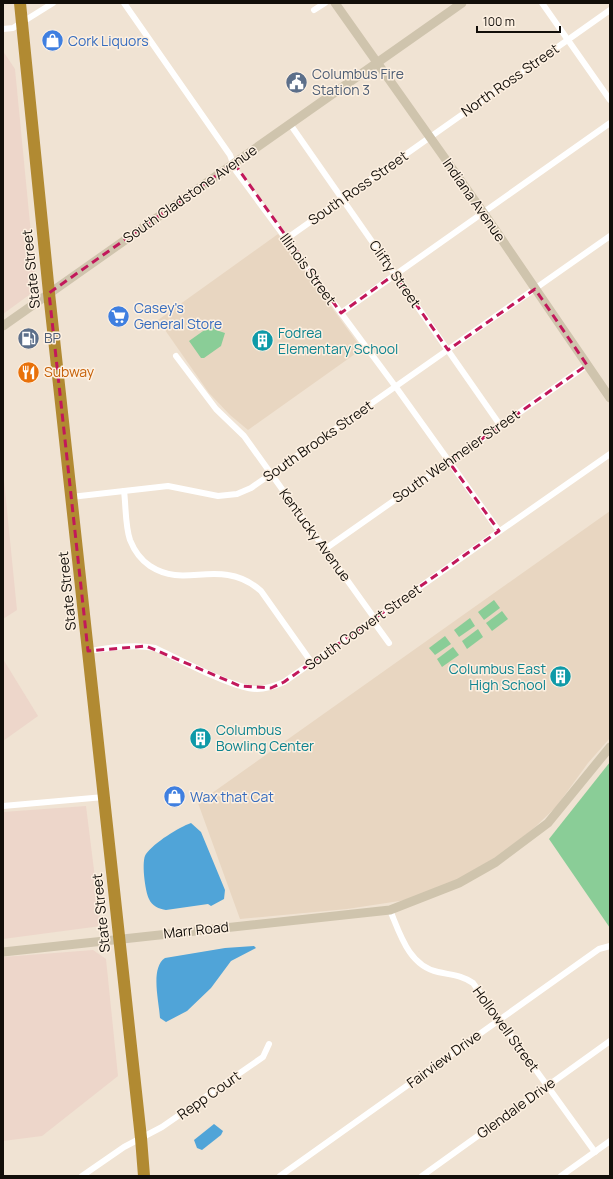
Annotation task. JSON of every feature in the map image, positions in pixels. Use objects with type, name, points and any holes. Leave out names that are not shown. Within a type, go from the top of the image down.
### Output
[{"type":"highway","name":"State Street","points":[[20,3],[49,294],[144,1176]]},
{"type":"street","points":[[3,29],[13,28],[53,3]]},
{"type":"street","name":"Illinois Street","points":[[124,3],[230,154],[236,171],[396,387],[498,531]]},
{"type":"street","points":[[314,10],[325,3]]},
{"type":"street","name":"Indiana Avenue","points":[[335,3],[483,212],[587,365],[609,394]]},
{"type":"street","name":"South Gladstone Avenue","points":[[3,326],[462,3]]},
{"type":"street","points":[[542,3],[610,100]]},
{"type":"street","name":"North Ross Street","points":[[430,137],[610,10]]},
{"type":"street","points":[[341,313],[610,123]]},
{"type":"street","name":"Clifty Street","points":[[290,124],[500,425]]},
{"type":"street","name":"South Ross Street","points":[[286,239],[430,137]]},
{"type":"street","name":"South Brooks Street","points":[[71,497],[168,486],[218,496],[237,494],[251,488],[610,236]]},
{"type":"street","name":"Kentucky Avenue","points":[[176,356],[210,402],[244,436],[374,619],[376,625],[389,643]]},
{"type":"street","name":"South Wehmeier Street","points":[[324,549],[587,365]]},
{"type":"street","name":"South Coovert Street","points":[[88,651],[146,646],[155,648],[240,686],[258,689],[271,688],[284,682],[312,663],[498,531],[610,454]]},
{"type":"street","points":[[124,491],[130,539],[137,553],[146,564],[168,575],[227,574],[252,583],[261,591],[312,663]]},
{"type":"street","name":"Marr Road","points":[[3,952],[118,938],[390,910],[459,883],[496,862],[548,823],[610,747]]},
{"type":"street","points":[[3,806],[104,796]]},
{"type":"street","name":"Hollowell Street","points":[[390,910],[408,949],[415,959],[425,967],[436,972],[467,979],[477,988],[595,1152]]},
{"type":"street","name":"Fairview Drive","points":[[280,1176],[599,949],[610,946]]},
{"type":"street","name":"Glendale Drive","points":[[422,1176],[610,1041]]},
{"type":"street","name":"Repp Court","points":[[82,1176],[124,1147],[162,1127],[263,1057],[269,1044]]},
{"type":"street","points":[[562,1176],[610,1141]]},
{"type":"highlighted area","points":[[234,163],[341,313],[395,274],[448,350],[535,289],[587,365],[449,462],[499,531],[284,682],[271,688],[240,686],[146,646],[88,651],[49,293]]},
{"type":"shaded area","points":[[3,51],[15,69],[36,285],[29,295],[3,314]]},
{"type":"shaded area","name":"Fodrea Elementary School","points":[[278,234],[362,349],[248,430],[230,415],[209,393],[158,320]]},
{"type":"shaded area","points":[[3,470],[17,610],[3,619]]},
{"type":"shaded area","name":"Columbus East High School","points":[[610,511],[610,738],[588,763],[556,807],[534,828],[501,854],[455,881],[406,900],[347,909],[240,919],[198,803]]},
{"type":"shaded area","points":[[3,659],[38,716],[3,741]]},
{"type":"shaded area","points":[[86,806],[101,926],[3,939],[3,812]]},
{"type":"shaded area","points":[[93,950],[106,959],[118,1076],[42,1136],[3,1141],[3,957]]},
{"type":"green space","points":[[213,324],[216,330],[225,333],[221,346],[204,358],[201,358],[189,341]]},
{"type":"green space","points":[[494,600],[500,608],[484,620],[478,612]]},
{"type":"green space","points":[[502,611],[508,619],[492,631],[486,623]]},
{"type":"green space","points":[[470,618],[475,626],[459,637],[454,630]]},
{"type":"green space","points":[[478,629],[483,637],[467,649],[462,641]]},
{"type":"green space","points":[[445,636],[451,644],[435,655],[429,648]]},
{"type":"green space","points":[[453,647],[459,655],[442,667],[437,659]]},
{"type":"green space","points":[[610,762],[610,928],[549,839]]},
{"type":"water","points":[[191,823],[201,832],[225,890],[224,899],[211,906],[208,904],[166,910],[161,909],[152,904],[149,899],[144,876],[144,862],[146,854],[161,840]]},
{"type":"water","points":[[254,946],[256,948],[231,961],[211,988],[187,1011],[166,1022],[160,1018],[156,985],[160,963],[165,958],[225,948]]},
{"type":"water","points":[[214,1124],[223,1131],[221,1135],[202,1150],[197,1148],[194,1140]]},
{"type":"place","name":"Cork Liquors","points":[[53,41]]},
{"type":"place","name":"Columbus Fire Station 3","points":[[297,82]]},
{"type":"place","name":"Casey's General Store","points":[[118,316]]},
{"type":"place","name":"BP","points":[[28,338]]},
{"type":"place","name":"Fodrea Elementary School","points":[[262,341]]},
{"type":"place","name":"Subway","points":[[29,372]]},
{"type":"place","name":"Columbus East High School","points":[[561,677]]},
{"type":"place","name":"Columbus Bowling Center","points":[[200,738]]},
{"type":"place","name":"Wax that Cat","points":[[175,797]]}]
